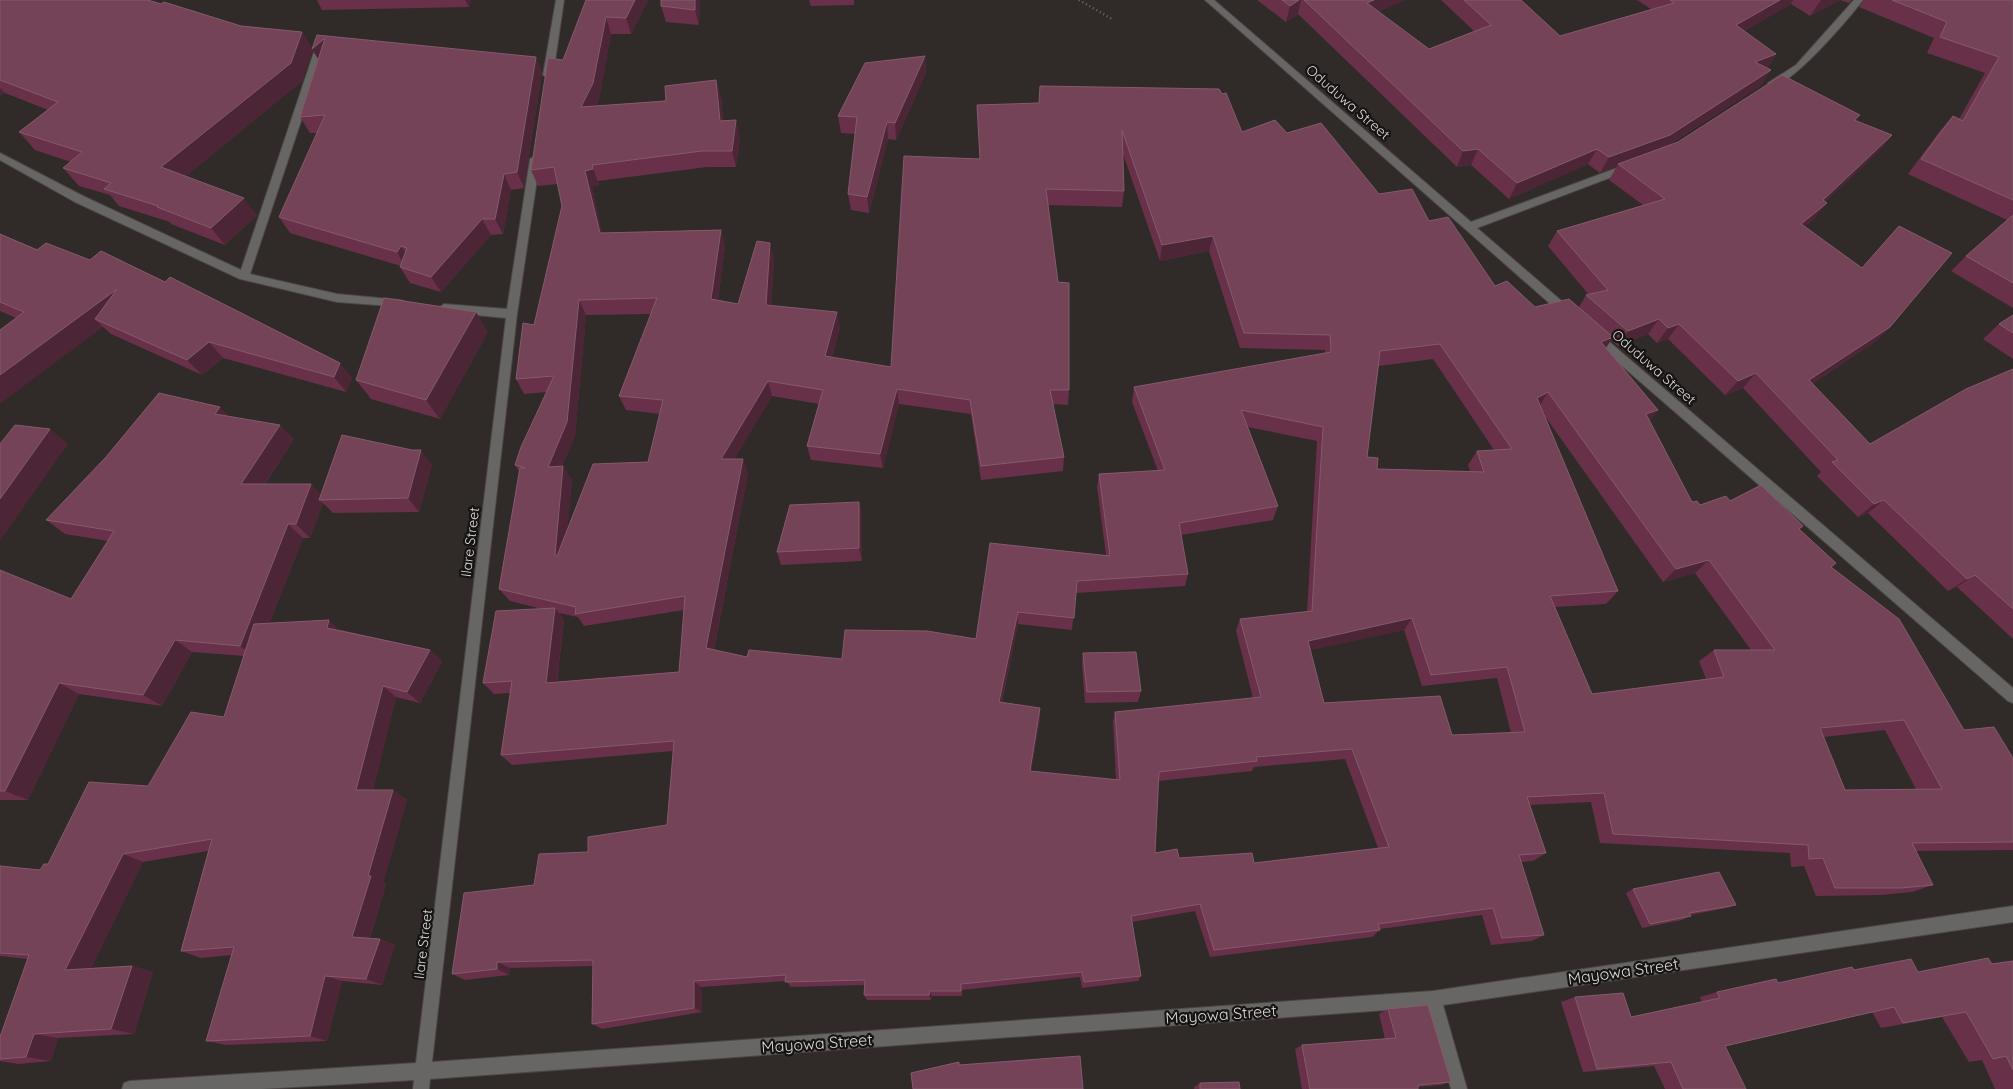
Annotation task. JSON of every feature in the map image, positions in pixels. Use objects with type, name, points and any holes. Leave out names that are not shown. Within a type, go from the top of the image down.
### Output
[{"type":"street","points":[[546,88],[560,0]]},
{"type":"street","name":"Oduduwa Street","points":[[1209,0],[2013,697]]},
{"type":"street","points":[[1759,92],[1799,66],[1859,0]]},
{"type":"street","points":[[244,276],[322,43]]},
{"type":"street","name":"Ilare Street","points":[[421,1089],[512,314],[537,147]]},
{"type":"street","points":[[0,156],[79,199],[244,276],[337,298],[415,305]]},
{"type":"street","points":[[1469,227],[1636,164]]},
{"type":"street","points":[[434,307],[512,314]]},
{"type":"street","name":"Mayowa Street","points":[[130,1089],[424,1071],[1433,999],[2013,914]]},
{"type":"street","points":[[1433,999],[1459,1089]]},
{"type":"path","points":[[1079,0],[1112,19]]},
{"type":"building","points":[[0,0],[148,0],[161,4],[164,2],[241,26],[302,32],[291,63],[161,167],[244,198],[211,228],[158,206],[104,189],[111,183],[63,168],[82,152],[19,132],[58,102],[0,80]]},
{"type":"building","points":[[586,0],[635,0],[626,18],[606,17],[593,83],[581,107],[666,101],[665,86],[716,80],[720,121],[736,120],[732,151],[702,151],[592,165],[593,169],[585,171],[600,233],[721,230],[711,299],[738,304],[757,241],[770,243],[766,305],[837,312],[825,356],[891,367],[904,156],[980,159],[977,105],[1039,103],[1040,86],[1219,89],[1222,94],[1226,93],[1242,132],[1275,120],[1287,133],[1321,123],[1379,194],[1412,189],[1429,221],[1448,217],[1495,286],[1507,281],[1535,307],[1569,299],[1613,337],[1601,342],[1658,410],[1646,414],[1692,502],[1697,501],[1700,505],[1726,496],[1730,501],[1761,485],[1803,526],[1799,529],[1836,563],[1831,567],[1899,619],[1964,730],[1994,727],[2013,758],[2013,842],[1912,843],[1933,885],[1901,888],[1835,888],[1823,858],[1809,859],[1808,845],[1613,834],[1604,793],[1527,797],[1546,853],[1519,855],[1544,935],[1502,938],[1493,908],[1378,924],[1380,930],[1214,950],[1200,904],[1131,916],[1141,976],[1084,982],[1082,972],[961,984],[961,991],[930,991],[929,995],[864,995],[865,980],[785,982],[786,975],[694,981],[694,1008],[592,1024],[593,960],[497,962],[497,969],[452,974],[464,893],[534,885],[539,854],[588,852],[588,837],[667,825],[674,741],[501,755],[512,681],[483,683],[496,611],[555,608],[546,683],[679,672],[685,596],[575,614],[576,607],[499,589],[520,468],[525,468],[515,465],[521,447],[554,376],[516,379],[523,323],[534,325],[562,206],[554,167],[531,170],[548,58],[563,60]],"holes":[[[1122,130],[1162,245],[1213,236],[1244,333],[1330,335],[1331,352],[1134,387],[1165,470],[1099,474],[1110,556],[990,543],[976,639],[927,631],[845,630],[842,659],[749,650],[747,657],[706,648],[743,459],[721,459],[768,381],[823,390],[807,446],[880,454],[897,389],[970,400],[981,466],[1064,457],[1050,390],[1069,390],[1069,283],[1058,282],[1046,189],[1124,191]],[[657,298],[619,396],[663,400],[648,462],[593,464],[557,556],[555,555],[563,466],[548,467],[567,422],[579,300]],[[1440,344],[1512,449],[1477,451],[1484,472],[1377,469],[1378,458],[1367,457],[1380,351]],[[1548,392],[1676,569],[1709,560],[1775,650],[1714,650],[1724,677],[1592,694],[1550,596],[1618,591],[1537,398]],[[1241,410],[1323,427],[1312,611],[1240,619],[1261,697],[1115,712],[1120,780],[1030,771],[1040,708],[999,702],[1018,612],[1074,618],[1077,581],[1188,574],[1179,523],[1278,506]],[[1412,618],[1431,675],[1507,667],[1525,732],[1452,735],[1440,696],[1324,703],[1308,641]],[[1904,720],[1942,789],[1845,790],[1820,728]],[[1352,749],[1389,847],[1254,863],[1252,853],[1179,858],[1177,849],[1155,853],[1159,772],[1257,761],[1256,757]]]},
{"type":"building","points":[[661,0],[695,0],[695,10],[661,6]]},
{"type":"building","points":[[1282,0],[1299,0],[1290,6]]},
{"type":"building","points":[[1304,0],[1374,0],[1367,3],[1429,49],[1491,25],[1464,0],[1521,0],[1560,36],[1674,3],[1670,0],[1780,0],[1736,25],[1776,54],[1755,62],[1771,70],[1670,135],[1609,157],[1597,149],[1517,183],[1478,149],[1463,151]]},
{"type":"building","points":[[1892,0],[2013,0],[2013,200],[1921,159],[1953,116],[1963,121],[1999,57],[1940,37],[1947,22]]},
{"type":"building","points":[[317,35],[536,57],[517,172],[504,174],[495,219],[482,219],[431,277],[400,267],[407,248],[401,246],[397,252],[279,217],[325,115],[300,117],[325,38],[312,49]]},
{"type":"building","points":[[925,56],[895,123],[887,122],[867,197],[848,194],[857,117],[838,116],[865,63]]},
{"type":"building","points":[[1782,75],[1860,115],[1854,120],[1892,135],[1823,200],[1827,203],[1801,224],[1862,268],[1899,226],[1952,253],[1890,327],[1809,380],[1870,444],[1966,389],[2013,369],[2013,609],[1975,575],[1967,579],[1884,500],[1874,504],[1832,462],[1838,460],[1756,373],[1738,381],[1679,324],[1668,328],[1659,319],[1628,331],[1586,295],[1608,290],[1557,231],[1665,199],[1618,164],[1678,142]]},
{"type":"building","points":[[2013,215],[2013,283],[1966,256]]},
{"type":"building","points":[[0,234],[37,250],[46,243],[90,260],[101,251],[165,282],[170,277],[340,363],[334,377],[209,342],[187,360],[95,319],[117,289],[0,375],[0,330],[24,312],[0,302]]},
{"type":"building","points":[[384,298],[476,312],[426,400],[356,380]]},
{"type":"building","points":[[2013,315],[2013,333],[1999,324]]},
{"type":"building","points":[[159,393],[220,407],[215,414],[280,425],[241,484],[311,484],[296,524],[288,524],[240,646],[175,640],[143,695],[59,683],[5,791],[0,791],[0,570],[71,599],[114,531],[46,520],[106,457]]},
{"type":"building","points":[[15,425],[50,429],[0,499],[0,444]]},
{"type":"building","points":[[342,435],[412,450],[421,450],[408,498],[319,500]]},
{"type":"building","points":[[859,502],[859,548],[777,552],[790,505]]},
{"type":"building","points":[[329,620],[327,628],[430,650],[407,692],[383,686],[356,790],[393,790],[368,876],[371,876],[352,937],[380,939],[366,979],[325,976],[310,1036],[206,1041],[234,947],[181,951],[212,839],[123,854],[65,970],[132,966],[111,1029],[34,1034],[26,1057],[0,1059],[0,1037],[29,955],[0,953],[0,866],[40,870],[44,864],[48,864],[89,782],[148,786],[191,712],[224,717],[254,624]]},
{"type":"building","points":[[1136,652],[1141,691],[1087,692],[1083,653]]},
{"type":"building","points":[[1719,872],[1736,905],[1689,913],[1691,916],[1650,924],[1633,889]]},
{"type":"building","points":[[1988,958],[1992,964],[2013,961],[2013,1070],[2006,1056],[1993,1059],[1966,1012],[1903,1023],[1894,1007],[1725,1046],[1746,1089],[1683,1089],[1671,1062],[1597,1069],[1575,997],[1623,993],[1631,1017],[1720,998],[1717,992],[1776,979],[1778,983],[1852,967],[1854,970],[1911,959],[1918,972]]},
{"type":"building","points":[[1428,1005],[1451,1082],[1418,1085],[1418,1089],[1310,1089],[1302,1045],[1396,1038],[1388,1009]]},
{"type":"building","points":[[1080,1056],[1083,1089],[913,1089],[911,1073],[959,1062],[959,1065]]},
{"type":"building","points":[[1239,1082],[1240,1089],[1200,1089],[1200,1083]]}]
